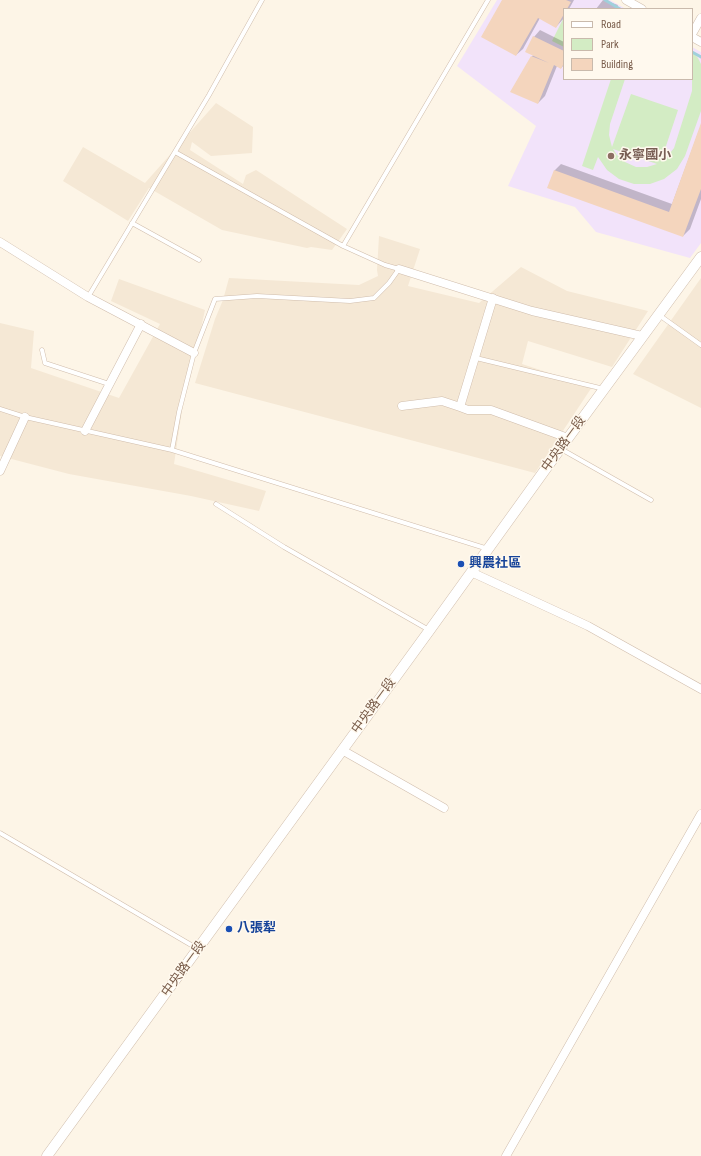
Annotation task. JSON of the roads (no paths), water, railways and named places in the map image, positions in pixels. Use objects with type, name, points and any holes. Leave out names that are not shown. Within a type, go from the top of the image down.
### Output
[{"type":"street","points":[[626,0],[640,8]]},
{"type":"street","points":[[693,33],[701,18]]},
{"type":"street","points":[[693,36],[701,42]]},
{"type":"street","points":[[0,244],[88,297],[194,353]]},
{"type":"street","name":"中央路一段","points":[[47,1156],[642,336],[701,257]]},
{"type":"street","points":[[399,269],[532,311],[642,336]]},
{"type":"street","points":[[460,407],[493,298]]},
{"type":"street","points":[[85,431],[141,324]]},
{"type":"street","points":[[402,406],[442,401],[468,410],[491,410],[568,438]]},
{"type":"street","points":[[0,471],[25,417]]},
{"type":"street","points":[[471,572],[588,626],[701,689]]},
{"type":"street","points":[[342,750],[444,808]]},
{"type":"street","points":[[506,1156],[701,814]]},
{"type":"lane","points":[[88,297],[209,95],[262,0]]},
{"type":"lane","points":[[343,246],[488,0]]},
{"type":"lane","points":[[172,450],[179,412],[194,353],[215,299],[257,296],[350,301],[374,298],[389,283],[399,269],[385,265],[343,246],[175,152]]},
{"type":"lane","points":[[132,223],[199,260]]},
{"type":"lane","points":[[658,315],[701,345]]},
{"type":"lane","points":[[42,350],[45,363],[110,384]]},
{"type":"lane","points":[[476,358],[604,389]]},
{"type":"lane","points":[[0,409],[25,417],[172,450],[488,549]]},
{"type":"lane","points":[[560,449],[651,500]]},
{"type":"lane","points":[[216,504],[284,547],[429,631]]},
{"type":"lane","points":[[0,833],[198,949]]},
{"type":"waterway","points":[[605,0],[618,8]]},
{"type":"waterway","points":[[693,53],[701,57]]},
{"type":"place","name":"永寧國小","points":[[611,156]]},
{"type":"place","name":"興農社區","points":[[461,564]]},
{"type":"place","name":"八張犁","points":[[229,929]]}]
